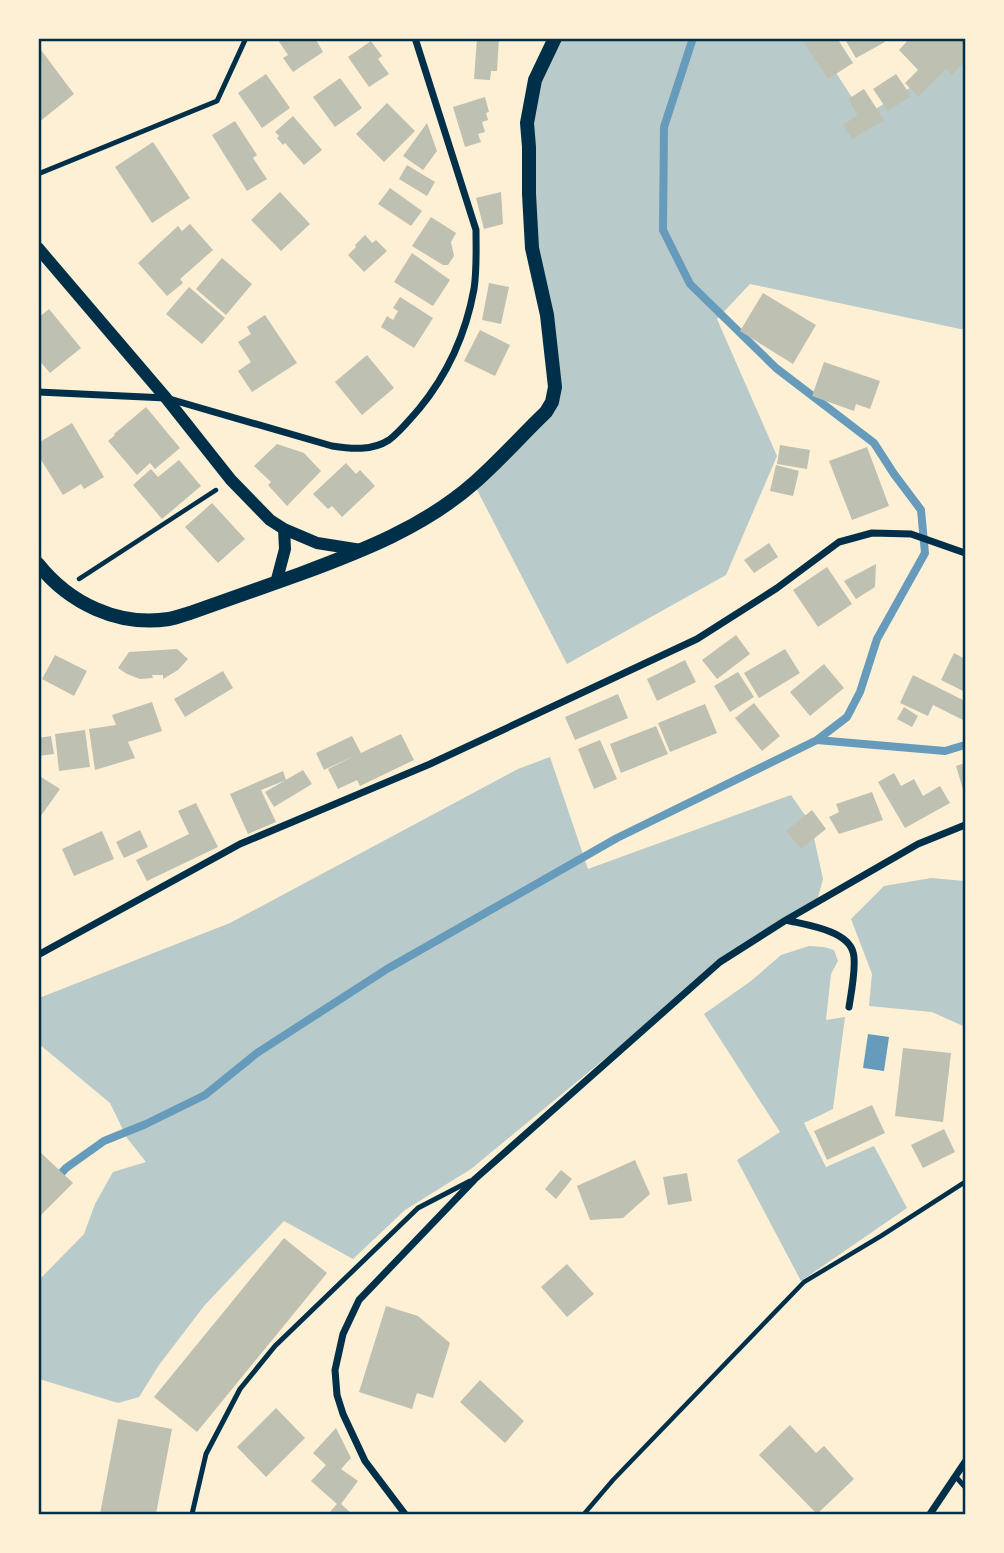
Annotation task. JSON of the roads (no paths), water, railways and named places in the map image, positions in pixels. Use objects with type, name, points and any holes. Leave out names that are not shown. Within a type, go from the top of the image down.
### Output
[{"type":"main road","points":[[38,564],[56,584],[84,604],[102,612],[145,620],[169,619],[276,583],[363,550],[403,531],[474,484],[546,412],[552,402],[555,387],[547,315],[532,248],[527,122],[535,80],[555,38]]},
{"type":"street","points":[[38,392],[166,398],[332,446],[355,449],[372,447],[388,440],[435,390],[454,353],[474,289],[477,261],[476,230],[415,38]]},
{"type":"street","points":[[38,248],[166,398],[231,480],[270,520],[317,543],[363,550]]},
{"type":"street","points":[[276,583],[285,549],[284,529]]},
{"type":"street","points":[[38,955],[240,844],[430,764],[697,639],[777,588],[839,542],[872,533],[911,534],[965,553]]},
{"type":"street","points":[[405,1514],[365,1461],[337,1395],[335,1370],[344,1334],[359,1300],[475,1179],[720,962],[786,920],[918,844],[965,825]]},
{"type":"street","points":[[786,920],[835,933],[848,942],[854,954],[849,1007]]},
{"type":"street","points":[[930,1514],[965,1462]]},
{"type":"lane","points":[[38,174],[217,102],[246,38]]},
{"type":"lane","points":[[192,1514],[206,1454],[240,1389],[275,1346],[418,1208],[475,1179]]},
{"type":"lane","points":[[956,1477],[965,1487]]},
{"type":"water","points":[[868,1034],[889,1037],[884,1071],[863,1068]]},
{"type":"waterway","points":[[693,38],[664,127],[663,230],[690,284],[776,368],[874,443],[921,510],[925,553],[877,639],[860,692],[847,717],[817,740]]},
{"type":"waterway","points":[[55,1180],[66,1168],[104,1141],[205,1095],[257,1053],[387,969],[617,838],[817,740],[945,751],[965,745]]}]
